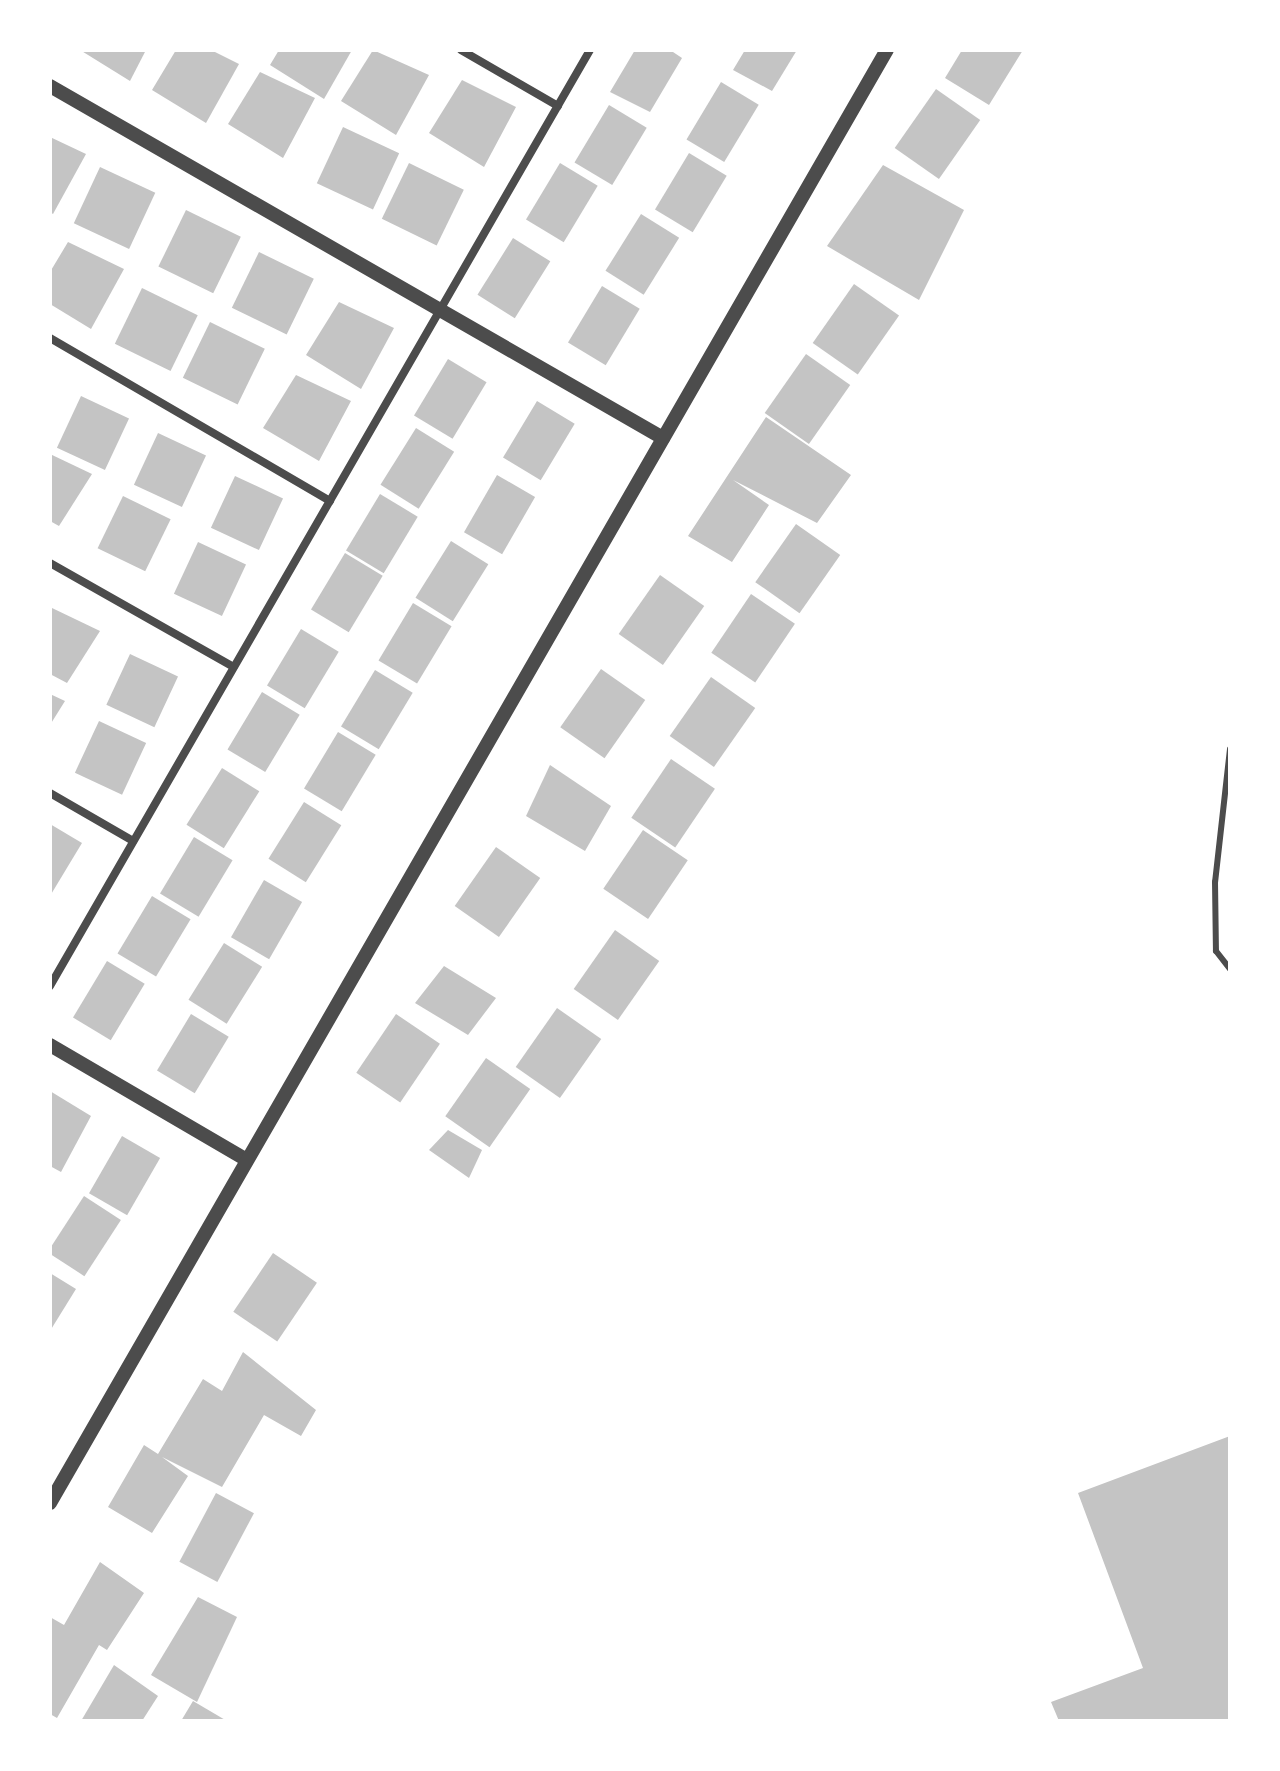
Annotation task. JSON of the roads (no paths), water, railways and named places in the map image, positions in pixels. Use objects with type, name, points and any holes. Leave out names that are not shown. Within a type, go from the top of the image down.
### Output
[{"type":"street","points":[[461,50],[558,106]]},
{"type":"street","points":[[50,986],[590,50]]},
{"type":"street","points":[[50,1503],[887,50]]},
{"type":"street","points":[[50,86],[663,438]]},
{"type":"street","points":[[50,338],[330,501]]},
{"type":"street","points":[[50,563],[234,667]]},
{"type":"street","points":[[50,793],[133,841]]},
{"type":"street","points":[[50,1045],[247,1160]]},
{"type":"lane","points":[[1230,749],[1220,798],[1215,882],[1216,951],[1230,969]]}]
